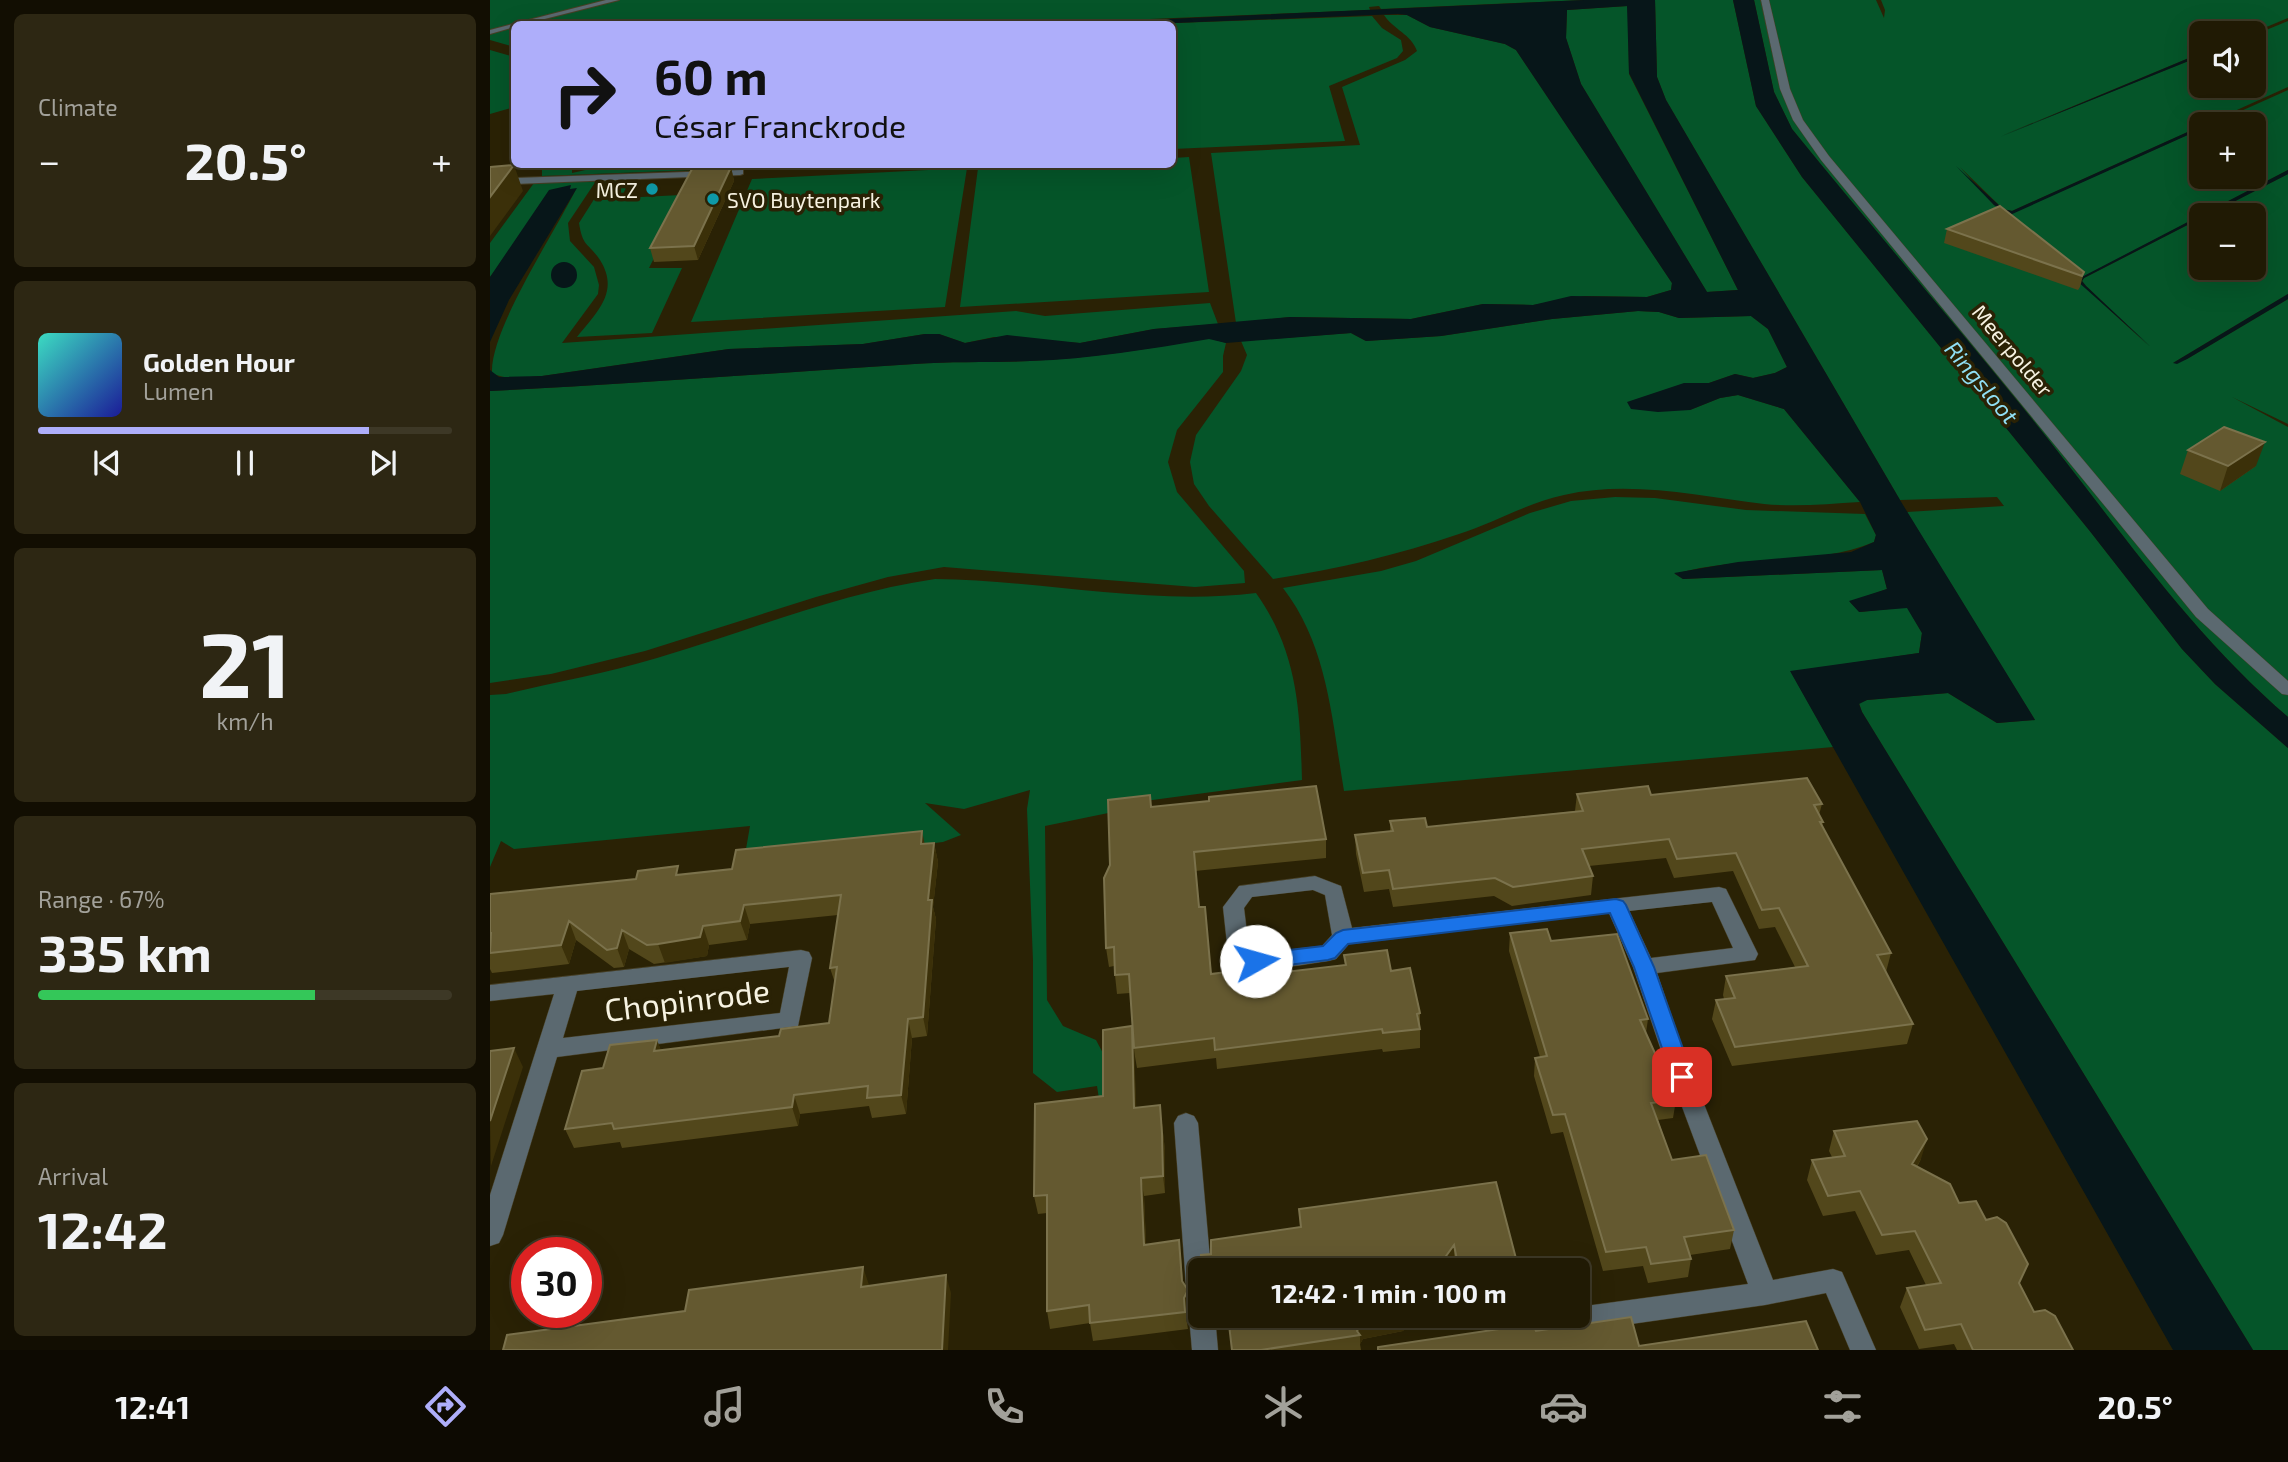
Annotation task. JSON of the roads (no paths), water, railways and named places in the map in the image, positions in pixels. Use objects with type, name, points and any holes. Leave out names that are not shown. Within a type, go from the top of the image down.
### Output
[{"type":"street","name":"Meerpolder","points":[[1765,0],[1784,89],[1798,120],[1825,158],[2202,613],[2288,690]]},
{"type":"street","points":[[1343,937],[1334,891],[1315,883],[1246,891],[1233,907],[1239,953],[1256,961],[1328,953],[1343,937],[1719,894],[1747,954],[1644,967]]},
{"type":"street","points":[[1616,905],[1644,967],[1678,1065],[1765,1293]]},
{"type":"street","name":"Chopinrode","points":[[490,993],[801,958],[790,1020],[548,1049]]},
{"type":"street","name":"Chopinrode","points":[[490,1235],[568,985]]},
{"type":"street","points":[[1186,1123],[1197,1258]]},
{"type":"street","points":[[1484,1333],[1765,1293],[1832,1280],[1863,1350]]},
{"type":"street","points":[[1203,1328],[1205,1350]]},
{"type":"lane","points":[[532,21],[615,0]]},
{"type":"lane","points":[[490,32],[511,26]]},
{"type":"lane","points":[[536,180],[537,168]]},
{"type":"lane","points":[[662,175],[666,168]]},
{"type":"lane","points":[[490,182],[740,172]]},
{"type":"water","points":[[1584,0],[1655,0],[1657,77],[1666,100],[1900,500],[2035,720],[1997,723],[1948,693],[1867,700],[1859,704],[1862,712],[2253,1350],[2173,1350],[1790,671],[1919,653],[1922,633],[1907,608],[1859,612],[1849,601],[1887,589],[1882,570],[1683,579],[1674,573],[1738,562],[1851,552],[1874,542],[1876,535],[1860,502],[1784,409],[1738,395],[1720,398],[1690,410],[1658,412],[1631,409],[1627,402],[1684,383],[1709,383],[1735,374],[1753,378],[1787,367],[1768,329],[1751,316],[1679,318],[1659,312],[1638,311],[1552,319],[1441,336],[1366,341],[1351,333],[1226,343],[1209,339],[1053,360],[929,363],[490,391],[490,370],[499,377],[542,376],[729,349],[863,344],[925,334],[939,334],[965,343],[1007,335],[1080,343],[1154,329],[1290,317],[1411,319],[1483,304],[1533,305],[1571,296],[1647,297],[1671,290],[1672,283],[1516,50],[1505,44],[1430,27],[1407,15],[1176,23],[1124,21]],"holes":[[[1627,6],[1629,73],[1738,290],[1707,292],[1581,84],[1566,38],[1567,10]]]},
{"type":"water","name":"Ringsloot","points":[[1733,0],[1754,0],[1774,92],[1792,129],[2019,403],[2180,606],[2250,682],[2288,717],[2288,748],[2215,684],[2182,649],[2089,530],[1802,177],[1756,106]]},
{"type":"water","points":[[2189,58],[2189,61],[2000,137]]},
{"type":"water","points":[[2189,131],[2189,134],[2010,215],[1994,205],[1956,166],[2003,209],[2012,211]]},
{"type":"water","points":[[2288,170],[2288,174],[2266,185],[2266,181]]},
{"type":"water","points":[[571,185],[570,189],[577,188],[509,300],[490,342],[490,277],[549,190]]},
{"type":"water","points":[[2251,189],[2259,189],[2231,203],[2224,203]]},
{"type":"water","points":[[2189,221],[2189,224],[2082,281],[2151,347],[2076,280]]},
{"type":"water","points":[[564,262],[573,266],[577,275],[573,284],[564,288],[555,284],[551,275],[555,266]]},
{"type":"water","points":[[2288,294],[2288,299],[2187,359],[2173,363]]},
{"type":"place","name":"MCZ","points":[[652,189]]},
{"type":"place","name":"SVO Buytenpark","points":[[713,199]]}]
